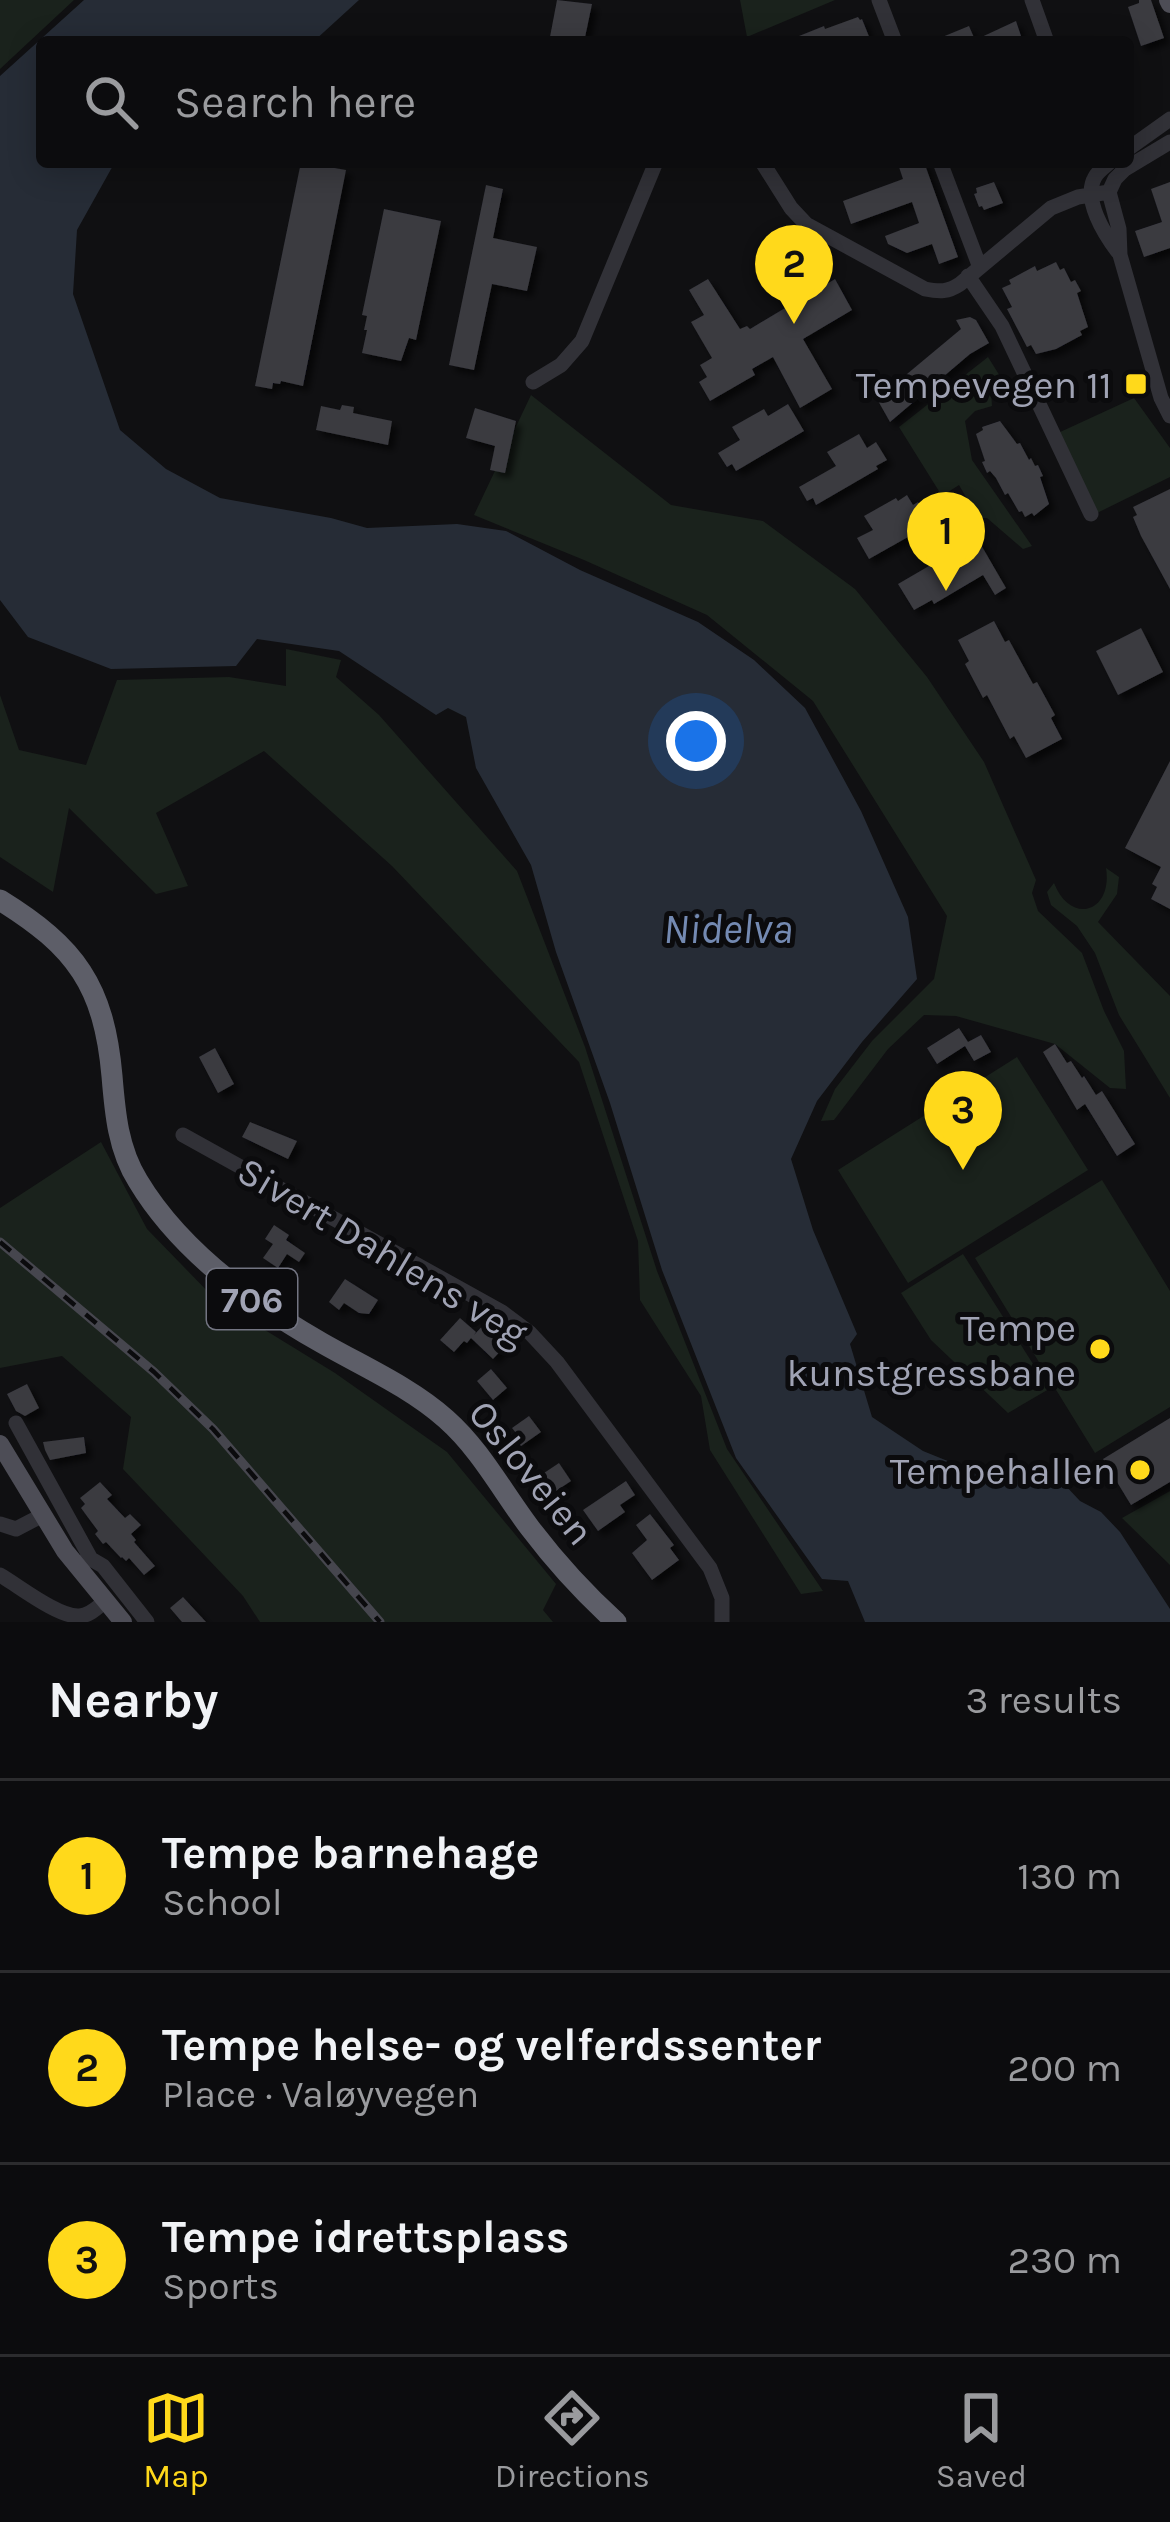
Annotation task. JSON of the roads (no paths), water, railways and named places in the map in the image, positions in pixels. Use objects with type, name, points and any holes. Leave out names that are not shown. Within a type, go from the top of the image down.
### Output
[{"type":"highway","name":"Osloveien","points":[[0,900],[46,931],[72,958],[93,991],[108,1040],[123,1150],[161,1214],[255,1301],[390,1380],[448,1420],[485,1462],[548,1551],[616,1622]]},
{"type":"main road","points":[[0,1444],[41,1516],[83,1562],[104,1602],[122,1622]]},
{"type":"street","points":[[879,0],[893,36]]},
{"type":"street","points":[[1032,0],[1045,36]]},
{"type":"street","points":[[1135,155],[1170,119]]},
{"type":"street","points":[[1135,155],[1170,142]]},
{"type":"street","points":[[1135,155],[1170,153]]},
{"type":"street","points":[[532,382],[561,365],[582,341],[654,168]]},
{"type":"street","points":[[766,168],[806,224],[925,290],[940,292],[951,290],[1051,208],[1103,176],[1119,229],[1120,255],[1170,416]]},
{"type":"street","points":[[942,168],[974,270],[1091,514]]},
{"type":"street","name":"Sivert Dahlens veg","points":[[183,1135],[479,1299],[530,1333],[557,1362],[710,1568],[722,1598],[722,1622]]},
{"type":"street","points":[[16,1423],[83,1562],[103,1566],[147,1622]]},
{"type":"street","points":[[0,1524],[16,1529],[41,1516]]},
{"type":"street","points":[[0,1575],[71,1615],[88,1614],[104,1602]]},
{"type":"water","name":"Nidelva","points":[[84,0],[359,0],[320,36],[44,36]]},
{"type":"water","name":"Nidelva","points":[[36,43],[36,168],[112,168],[77,230],[73,294],[120,430],[166,469],[220,498],[367,528],[457,524],[506,531],[698,622],[754,660],[805,708],[861,811],[908,917],[917,979],[817,1101],[791,1159],[813,1230],[857,1334],[850,1344],[872,1417],[923,1451],[991,1482],[1031,1476],[1064,1484],[1120,1532],[1170,1609],[1170,1622],[865,1622],[848,1581],[822,1579],[736,1458],[662,1270],[531,865],[476,768],[466,717],[448,708],[436,715],[339,651],[257,639],[236,666],[111,669],[28,637],[0,600],[0,76]]},
{"type":"railway","points":[[0,1242],[154,1372],[213,1429],[380,1622]]},
{"type":"place","name":"Tempe helse- og velferdssenter","points":[[794,324]]},
{"type":"place","name":"Tempevegen 11","points":[[1136,384]]},
{"type":"place","name":"Tempe barnehage","points":[[946,591]]},
{"type":"place","name":"Tempe idrettsplass","points":[[963,1170]]},
{"type":"place","name":"Tempe kunstgressbane","points":[[1100,1349]]},
{"type":"place","name":"Tempehallen","points":[[1140,1470]]}]
